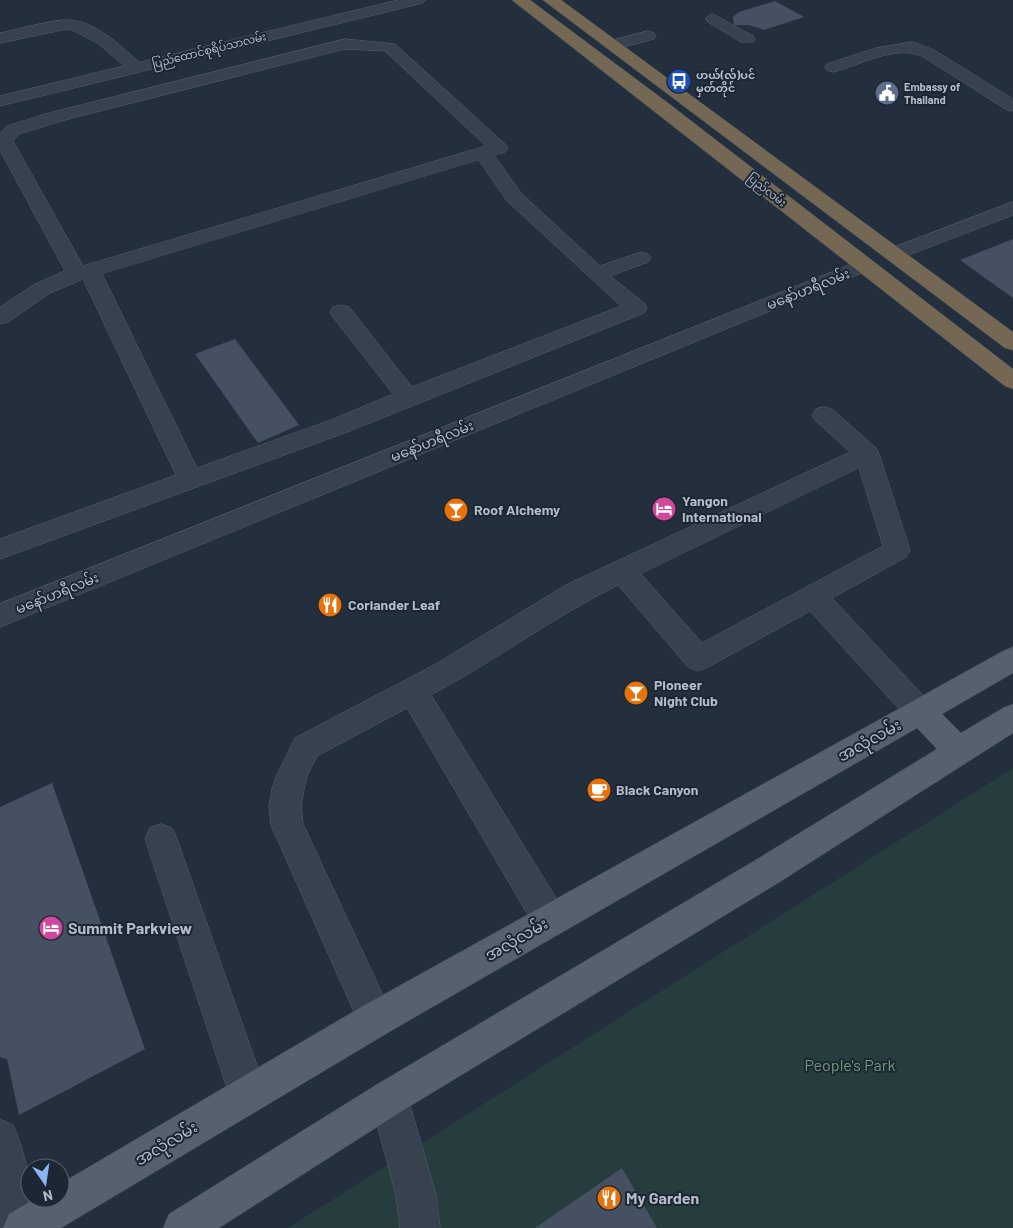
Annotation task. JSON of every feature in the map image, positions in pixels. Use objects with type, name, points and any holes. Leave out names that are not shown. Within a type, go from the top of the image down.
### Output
[{"type":"highway","name":"ပြည်လမ်း","points":[[520,0],[662,107],[1013,381]]},
{"type":"highway","name":"ပြည်လမ်း","points":[[551,0],[1013,343]]},
{"type":"main road","name":"အလုံလမ်း","points":[[22,1228],[376,1019],[1013,658]]},
{"type":"main road","points":[[920,712],[959,751]]},
{"type":"main road","points":[[183,1228],[389,1098],[766,872],[1013,717]]},
{"type":"street","name":"ပြည်ထောင်စုရိပ်သာလမ်း","points":[[0,101],[418,0]]},
{"type":"street","points":[[713,19],[747,39]]},
{"type":"street","points":[[0,38],[67,24],[75,25],[97,35],[136,68]]},
{"type":"street","points":[[612,45],[648,36]]},
{"type":"street","points":[[0,549],[191,480],[339,426],[636,308],[596,274],[514,197],[491,150],[389,47],[345,44],[55,117],[13,130],[4,141],[83,272],[191,480]]},
{"type":"street","points":[[833,67],[876,53],[913,47],[928,53],[1013,106]]},
{"type":"street","points":[[0,317],[44,286],[83,272],[491,150]]},
{"type":"street","points":[[894,254],[1013,208]]},
{"type":"street","points":[[596,274],[642,258]]},
{"type":"street","name":"မနော်ဟရီလမ်း","points":[[0,616],[865,265]]},
{"type":"street","points":[[341,312],[408,397]]},
{"type":"street","points":[[622,571],[698,659],[897,550],[867,454],[824,415]]},
{"type":"street","points":[[376,1019],[287,825],[285,806],[292,774],[306,748],[480,653],[576,593],[867,454]]},
{"type":"street","points":[[813,596],[920,712]]},
{"type":"street","points":[[412,690],[550,920]]},
{"type":"street","points":[[161,839],[248,1094]]},
{"type":"street","points":[[389,1098],[416,1196],[420,1228]]},
{"type":"street","points":[[0,1138],[22,1228]]},
{"type":"green space","name":"People's Park","points":[[1013,768],[1013,1228],[288,1228]]},
{"type":"building","points":[[775,1],[804,17],[764,30],[749,25],[734,25],[733,17],[739,12]]},
{"type":"building","points":[[1013,239],[1013,298],[960,260]]},
{"type":"building","points":[[235,339],[299,425],[258,443],[195,354]]},
{"type":"building","name":"Summit Parkview","points":[[52,783],[145,1049],[19,1115],[7,1059],[0,1057],[0,807]]},
{"type":"building","name":"My Garden","points":[[622,1168],[657,1228],[535,1228]]},
{"type":"place","name":"ဟယ်(လ်)ပင် မှတ်တိုင်","points":[[679,81]]},
{"type":"place","name":"Embassy of Thailand","points":[[887,93]]},
{"type":"place","name":"Yangon International","points":[[664,509]]},
{"type":"place","name":"Roof Alchemy","points":[[456,510]]},
{"type":"place","name":"Coriander Leaf","points":[[330,605]]},
{"type":"place","name":"Pioneer Night Club","points":[[636,693]]},
{"type":"place","name":"Black Canyon","points":[[599,790]]},
{"type":"place","name":"Summit Parkview","points":[[51,928]]},
{"type":"place","name":"My Garden","points":[[609,1198]]}]
